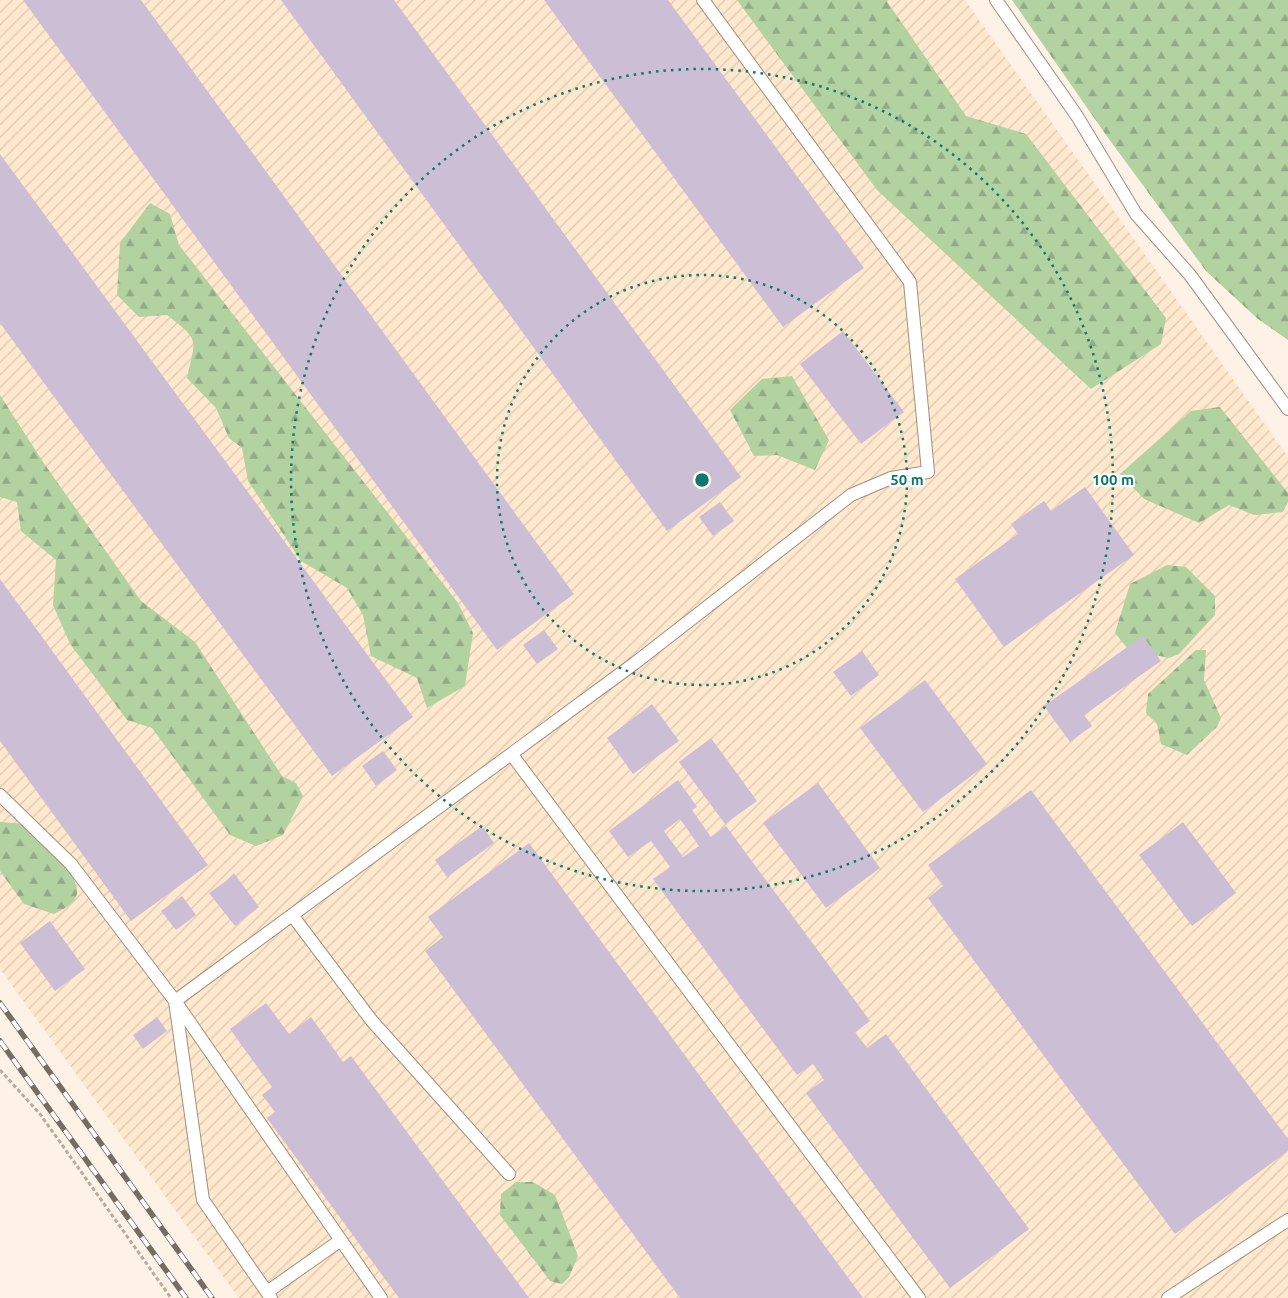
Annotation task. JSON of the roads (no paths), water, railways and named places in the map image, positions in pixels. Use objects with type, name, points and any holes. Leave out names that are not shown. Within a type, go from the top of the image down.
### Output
[{"type":"lane","points":[[175,1001],[512,755],[852,496],[891,478],[928,472],[910,282],[703,0]]},
{"type":"lane","points":[[996,0],[1077,116],[1136,214],[1190,275],[1288,409]]},
{"type":"lane","points":[[512,755],[919,1298]]},
{"type":"lane","points":[[0,795],[71,864],[175,1001],[381,1298]]},
{"type":"lane","points":[[292,915],[372,1021],[509,1174]]},
{"type":"lane","points":[[175,1001],[203,1200],[269,1295],[341,1240]]},
{"type":"lane","points":[[1168,1298],[1288,1220]]},
{"type":"railway","points":[[0,1003],[212,1298]]},
{"type":"railway","points":[[0,1041],[186,1298]]}]
